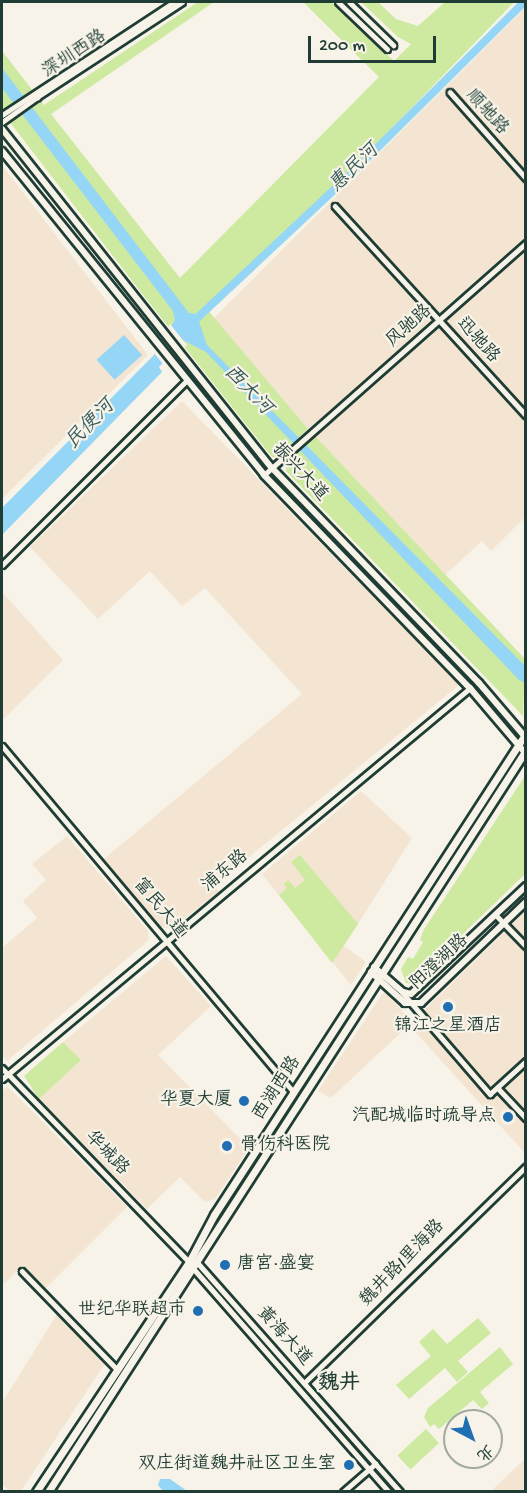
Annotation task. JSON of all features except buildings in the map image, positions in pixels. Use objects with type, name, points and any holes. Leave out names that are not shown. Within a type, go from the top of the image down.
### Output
[{"type":"main road","name":"振兴大道","points":[[2,129],[160,331],[272,468],[479,683],[525,735]]},
{"type":"main road","name":"振兴大道","points":[[2,151],[264,475],[470,688],[525,752]]},
{"type":"main road","name":"西湖西路","points":[[51,1490],[293,1092],[525,735]]},
{"type":"main road","name":"西湖西路","points":[[36,1491],[191,1262],[525,752]]},
{"type":"main road","name":"阳澄湖路","points":[[372,970],[408,995],[416,992],[525,886]]},
{"type":"main road","name":"阳澄湖路","points":[[379,975],[401,1000],[413,1004],[427,999],[525,902]]},
{"type":"street","name":"深圳西路","points":[[35,96],[174,2]]},
{"type":"street","name":"深圳西路","points":[[35,96],[182,2]]},
{"type":"street","points":[[338,2],[390,47],[349,2]]},
{"type":"street","name":"顺驰路","points":[[450,92],[525,178]]},
{"type":"street","points":[[2,122],[6,115],[35,96]]},
{"type":"street","name":"迅驰路","points":[[335,206],[525,415]]},
{"type":"street","name":"风驰路","points":[[264,475],[525,243]]},
{"type":"street","points":[[2,565],[188,381]]},
{"type":"street","name":"浦东路","points":[[2,1079],[470,688]]},
{"type":"street","name":"富民大道","points":[[2,746],[293,1092]]},
{"type":"street","points":[[496,915],[525,946]]},
{"type":"street","points":[[400,990],[490,1094],[525,1061]]},
{"type":"street","name":"华城路","points":[[2,1068],[191,1262]]},
{"type":"street","points":[[498,1088],[525,1118]]},
{"type":"street","name":"魏井路/里海路","points":[[304,1383],[525,1166]]},
{"type":"street","name":"黄海大道","points":[[191,1262],[304,1383],[400,1491]]},
{"type":"street","name":"黄海大道","points":[[191,1262],[389,1491]]},
{"type":"street","points":[[22,1271],[117,1369]]},
{"type":"street","points":[[343,1491],[375,1464]]},
{"type":"shaded area","points":[[525,8],[525,517],[491,551],[482,541],[445,575],[209,323]]},
{"type":"shaded area","points":[[2,165],[148,355],[2,499]]},
{"type":"shaded area","points":[[182,401],[459,685],[215,885],[219,891],[173,928],[159,927],[104,859],[302,694],[205,588],[182,606],[150,571],[98,619],[30,547]]},
{"type":"shaded area","points":[[2,592],[63,660],[2,721]]},
{"type":"shaded area","points":[[361,791],[412,838],[344,946],[366,962],[351,985],[262,874]]},
{"type":"shaded area","points":[[67,836],[148,931],[149,940],[7,1061],[2,1055],[2,948],[37,918],[23,901],[46,880],[32,864]]},
{"type":"shaded area","points":[[525,912],[525,1153],[409,1025]]},
{"type":"shaded area","points":[[166,956],[211,1006],[158,1055],[249,1148],[215,1199],[205,1202],[180,1177],[147,1209],[39,1099],[81,1060],[63,1042]]},
{"type":"shaded area","points":[[386,993],[404,1013],[409,1025],[331,1098],[318,1091],[382,994]]},
{"type":"shaded area","points":[[7,1086],[127,1207],[41,1293],[18,1270],[2,1286],[2,1091]]},
{"type":"shaded area","points":[[59,1311],[106,1362],[21,1491],[9,1491],[2,1484],[2,1403]]},
{"type":"shaded area","points":[[525,1459],[525,1491],[491,1491]]},
{"type":"green space","points":[[198,2],[214,2],[51,114],[180,278],[379,77],[303,2],[331,2],[394,61],[411,44],[398,37],[361,2],[378,2],[396,19],[418,26],[445,2],[514,2],[365,156],[206,308],[308,429],[277,457],[272,457],[2,112],[2,51],[44,105]]},
{"type":"green space","points":[[315,436],[525,659],[523,716],[286,471],[287,463]]},
{"type":"green space","points":[[525,776],[525,874],[411,984],[406,983],[401,969],[408,957],[413,959],[423,942],[420,940],[423,931]]},
{"type":"green space","points":[[300,855],[358,924],[332,963],[279,895],[287,888],[284,884],[288,880],[295,888],[305,880],[291,862]]},
{"type":"green space","points":[[63,1042],[81,1060],[39,1099],[24,1076]]},
{"type":"green space","points":[[478,1318],[491,1333],[458,1361],[468,1372],[457,1382],[445,1368],[409,1399],[396,1385],[431,1356],[419,1342],[433,1329],[447,1344]]},
{"type":"green space","points":[[500,1347],[513,1364],[480,1392],[489,1403],[482,1409],[473,1400],[462,1409],[443,1409],[443,1426],[439,1429],[434,1424],[430,1427],[424,1417],[428,1408]]},
{"type":"green space","points":[[426,1429],[439,1443],[410,1469],[397,1456]]},
{"type":"water","points":[[2,68],[189,313],[203,315],[199,322],[207,345],[525,666],[525,683],[519,680],[206,352],[185,341],[159,367],[162,372],[2,535],[2,508],[153,356],[175,320],[173,311],[2,88]]},
{"type":"water","points":[[124,335],[142,355],[115,380],[97,360]]},
{"type":"water","points":[[160,1479],[170,1479],[187,1491],[163,1491],[158,1485]]},
{"type":"pier","points":[[170,324],[187,345],[164,365],[153,352]]},
{"type":"waterway","name":"惠民河","points":[[195,320],[351,174],[524,2]]},
{"type":"place","name":"锦江之星酒店","points":[[448,1007]]},
{"type":"place","name":"华夏大厦","points":[[244,1101]]},
{"type":"place","name":"汽配城临时疏导点","points":[[508,1117]]},
{"type":"place","name":"骨伤科医院","points":[[227,1146]]},
{"type":"place","name":"唐宫·盛宴","points":[[225,1265]]},
{"type":"place","name":"世纪华联超市","points":[[198,1311]]},
{"type":"place","name":"双庄街道魏井社区卫生室","points":[[349,1465]]},
{"type":"district","name":"魏井","points":[[339,1385]]},
{"type":"water label","name":"西大河","points":[[247,391]]},
{"type":"water label","name":"民便河","points":[[91,425]]}]
